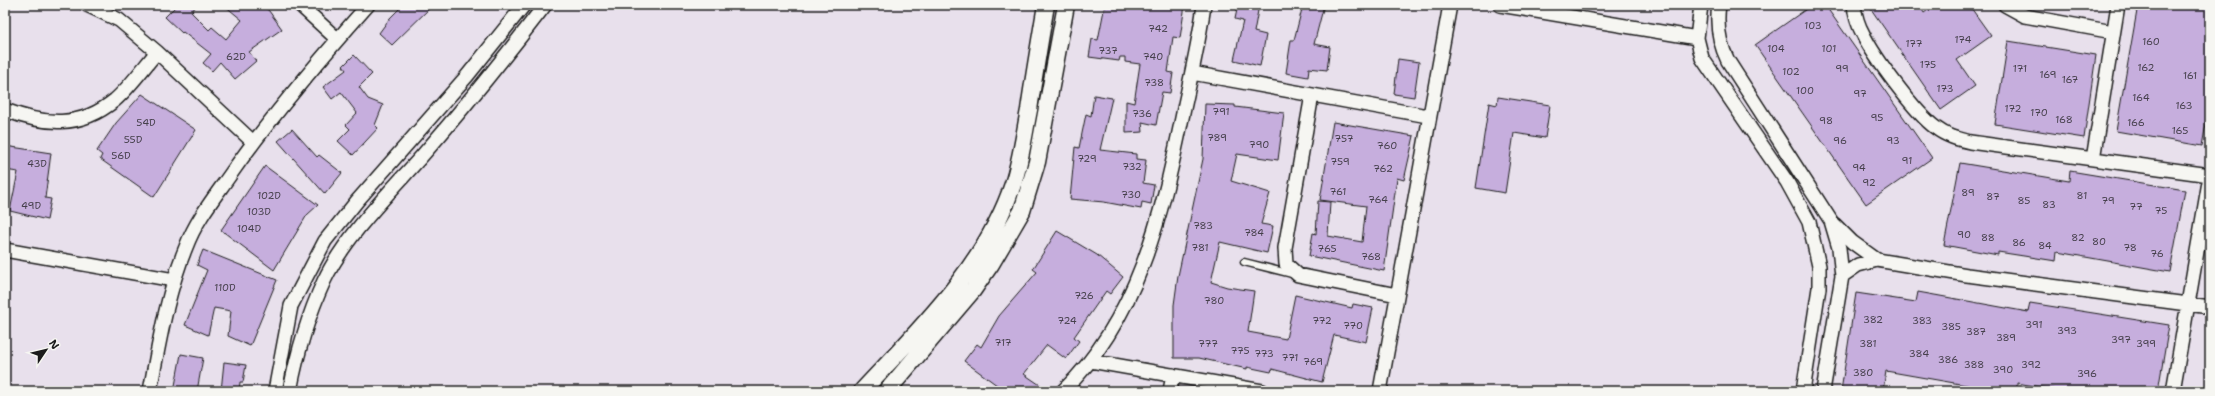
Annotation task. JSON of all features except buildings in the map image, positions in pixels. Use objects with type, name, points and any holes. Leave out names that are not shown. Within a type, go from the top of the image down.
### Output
[{"type":"street","points":[[87,5],[119,20],[158,52],[253,142]]},
{"type":"street","points":[[300,5],[337,39]]},
{"type":"street","points":[[150,391],[166,311],[174,280],[186,246],[199,218],[253,142],[337,39],[368,5]]},
{"type":"street","points":[[275,391],[291,306],[324,241],[357,201],[467,76],[524,5]]},
{"type":"street","points":[[290,391],[294,368],[312,313],[325,280],[339,257],[372,213],[481,88],[545,5]]},
{"type":"street","points":[[862,391],[936,310],[966,270],[993,228],[1013,186],[1020,163],[1046,5]]},
{"type":"street","points":[[886,391],[973,290],[1015,224],[1032,183],[1066,5]]},
{"type":"street","points":[[1064,391],[1091,361],[1116,321],[1149,244],[1168,182],[1192,73],[1204,5]]},
{"type":"street","points":[[1380,391],[1428,116],[1450,5]]},
{"type":"street","points":[[1500,5],[1570,11],[1697,38]]},
{"type":"street","points":[[1701,5],[1697,38],[1706,67],[1771,158],[1799,201],[1808,222],[1819,266],[1817,310],[1803,391]]},
{"type":"street","points":[[1719,5],[1717,27],[1723,51],[1831,221],[1852,242],[1877,260]]},
{"type":"street","points":[[1854,5],[1857,21],[1868,43],[1919,113],[1937,129],[1958,139],[1970,142],[2210,176],[2173,391]]},
{"type":"street","points":[[2005,5],[2025,16],[2114,32]]},
{"type":"street","points":[[2093,159],[2118,5]]},
{"type":"street","points":[[5,110],[28,119],[46,122],[76,121],[114,100],[158,52]]},
{"type":"street","points":[[1192,73],[1428,116]]},
{"type":"street","points":[[467,76],[481,88]]},
{"type":"street","points":[[1312,95],[1285,248],[1286,264],[1298,275],[1397,295]]},
{"type":"street","points":[[1031,98],[1049,100]]},
{"type":"street","points":[[1771,158],[1785,149]]},
{"type":"street","points":[[1823,391],[1842,276],[1839,248],[1831,221]]},
{"type":"street","points":[[5,250],[174,280]]},
{"type":"street","points":[[1842,276],[1858,265],[1877,260],[1967,275],[2210,307]]},
{"type":"street","points":[[1091,361],[1262,391]]},
{"type":"street","points":[[1170,391],[1173,375]]},
{"type":"lane","points":[[1244,262],[1298,275]]}]
